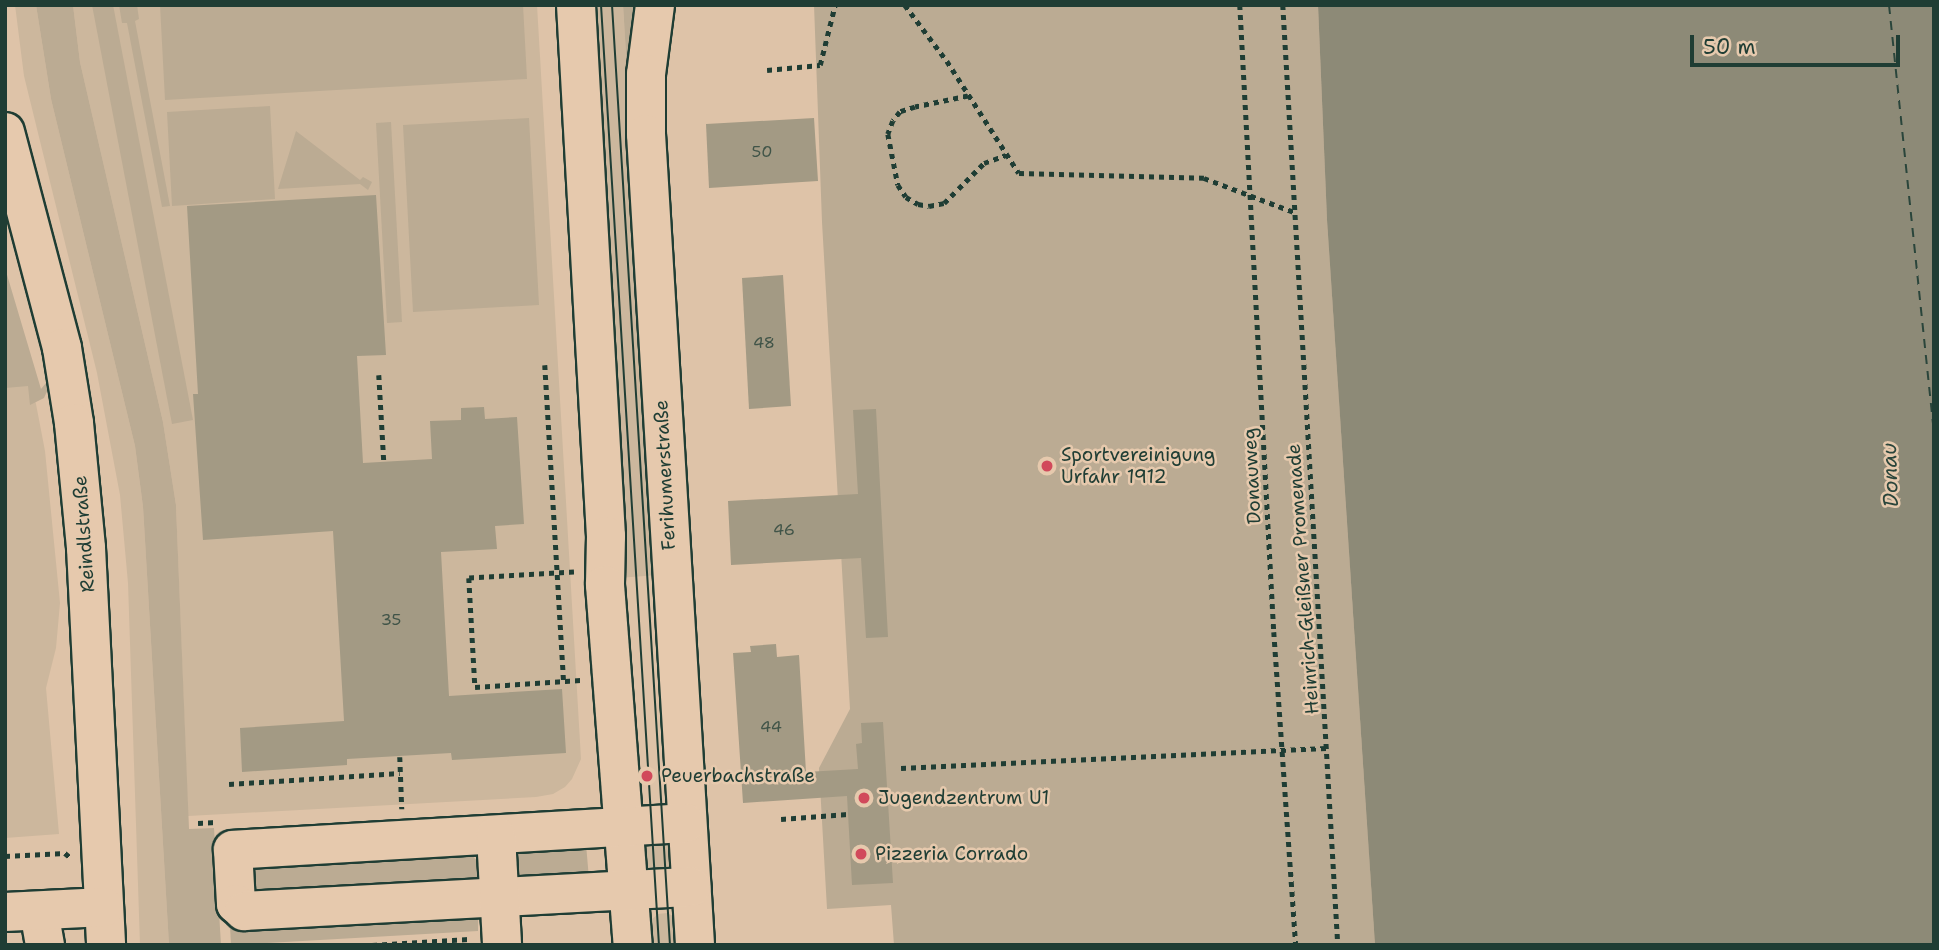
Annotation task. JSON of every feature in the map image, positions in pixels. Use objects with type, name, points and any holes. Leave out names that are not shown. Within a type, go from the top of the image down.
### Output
[{"type":"street","points":[[576,5],[606,536],[605,585],[633,945]]},
{"type":"street","name":"Ferihumerstraße","points":[[655,5],[646,74],[646,134],[695,945]]},
{"type":"street","name":"Reindlstraße","points":[[5,132],[62,348],[74,424],[86,548],[106,945]]},
{"type":"street","points":[[686,823],[623,829],[233,850],[236,904],[238,909],[244,911],[691,887]]},
{"type":"street","points":[[496,836],[502,941]]},
{"type":"street","points":[[30,923],[104,907]]},
{"type":"path","points":[[767,69],[820,65],[835,5]]},
{"type":"path","points":[[905,5],[928,33],[1019,173],[1204,178],[1294,212]]},
{"type":"path","name":"Donauweg","points":[[1240,5],[1274,632],[1296,945]]},
{"type":"path","name":"Heinrich-Gleißner Promenade","points":[[1283,5],[1338,945]]},
{"type":"path","points":[[968,96],[900,112],[888,134],[898,185],[906,197],[918,204],[929,206],[944,203],[984,163],[1006,155]]},
{"type":"path","points":[[545,365],[564,682]]},
{"type":"path","points":[[379,375],[384,461]]},
{"type":"path","points":[[575,572],[469,579],[475,687],[581,681]]},
{"type":"path","points":[[901,768],[1327,748]]},
{"type":"path","points":[[400,757],[402,810]]},
{"type":"path","points":[[229,785],[400,773]]},
{"type":"path","points":[[781,819],[848,814]]},
{"type":"path","points":[[372,945],[502,941]]},
{"type":"shaded area","points":[[15,5],[36,5],[51,99],[135,446],[143,507],[169,945],[140,945],[128,583],[120,495],[97,373],[24,76]]},
{"type":"shaded area","points":[[36,5],[73,5],[80,62],[163,422],[176,505],[189,829],[214,828],[221,945],[169,945],[143,507],[135,446],[51,99]]},
{"type":"shaded area","points":[[73,5],[537,5],[581,759],[572,779],[565,787],[553,794],[536,797],[188,816],[176,505],[163,422],[80,62]]},
{"type":"shaded area","points":[[92,5],[113,5],[193,420],[172,424]]},
{"type":"shaded area","points":[[119,5],[137,5],[139,19],[135,21],[170,206],[162,207],[127,23],[122,23]]},
{"type":"shaded area","points":[[160,5],[523,5],[527,79],[165,100]]},
{"type":"shaded area","points":[[594,5],[623,5],[657,575],[618,578]]},
{"type":"shaded area","points":[[623,5],[640,5],[630,120]]},
{"type":"shaded area","name":"Sportvereinigung Urfahr 1912","points":[[814,5],[1318,5],[1327,220],[1375,945],[894,945],[891,905],[827,909],[819,768],[850,709],[822,222]]},
{"type":"shaded area","points":[[270,106],[275,199],[172,206],[167,112]]},
{"type":"shaded area","points":[[529,118],[539,305],[413,312],[403,125]]},
{"type":"shaded area","points":[[391,122],[402,322],[387,323],[376,123]]},
{"type":"shaded area","points":[[296,131],[360,180],[363,177],[372,182],[368,190],[360,184],[278,189]]},
{"type":"shaded area","points":[[5,268],[41,389],[56,371],[44,398],[30,405],[28,386],[5,388]]},
{"type":"shaded area","points":[[5,304],[36,404],[45,451],[60,603],[56,648],[46,688],[59,834],[5,838]]},
{"type":"shaded area","points":[[669,838],[678,871],[645,878],[642,840]]},
{"type":"shaded area","points":[[586,844],[589,879],[519,882],[510,858],[513,853]]},
{"type":"shaded area","points":[[469,852],[480,864],[476,881],[253,892],[250,871],[254,866]]},
{"type":"shaded area","points":[[478,912],[478,931],[231,945],[230,926]]},
{"type":"shaded area","points":[[667,913],[675,917],[682,945],[649,945],[651,920],[658,914]]},
{"type":"water","name":"Donau","points":[[1318,5],[1934,5],[1934,945],[1375,945],[1327,220]]},
{"type":"building","points":[[814,118],[818,181],[709,188],[706,124]]},
{"type":"building","points":[[376,195],[386,355],[357,356],[363,463],[432,459],[430,421],[461,420],[461,408],[484,407],[485,419],[517,417],[524,524],[495,526],[497,549],[441,552],[449,696],[562,689],[566,753],[452,760],[451,753],[347,759],[347,765],[242,772],[240,728],[344,721],[333,531],[203,540],[193,394],[198,394],[187,206]]},
{"type":"building","points":[[783,275],[791,406],[749,409],[742,278]]},
{"type":"building","points":[[876,409],[888,637],[866,638],[861,558],[731,565],[728,501],[858,494],[853,410]]},
{"type":"building","points":[[776,644],[777,657],[799,655],[806,772],[858,769],[856,744],[862,743],[861,723],[883,722],[893,883],[852,885],[847,796],[743,803],[733,653],[751,652],[750,646]]},
{"type":"ferry route","points":[[1889,5],[1934,431]]},
{"type":"tram line","points":[[601,5],[659,945]]},
{"type":"tram line","points":[[612,5],[670,945]]},
{"type":"place","name":"Sportvereinigung Urfahr 1912","points":[[1047,466]]},
{"type":"place","name":"Peuerbachstraße","points":[[647,776]]},
{"type":"place","name":"Jugendzentrum U1","points":[[864,798]]},
{"type":"place","name":"Pizzeria Corrado","points":[[861,854]]}]
